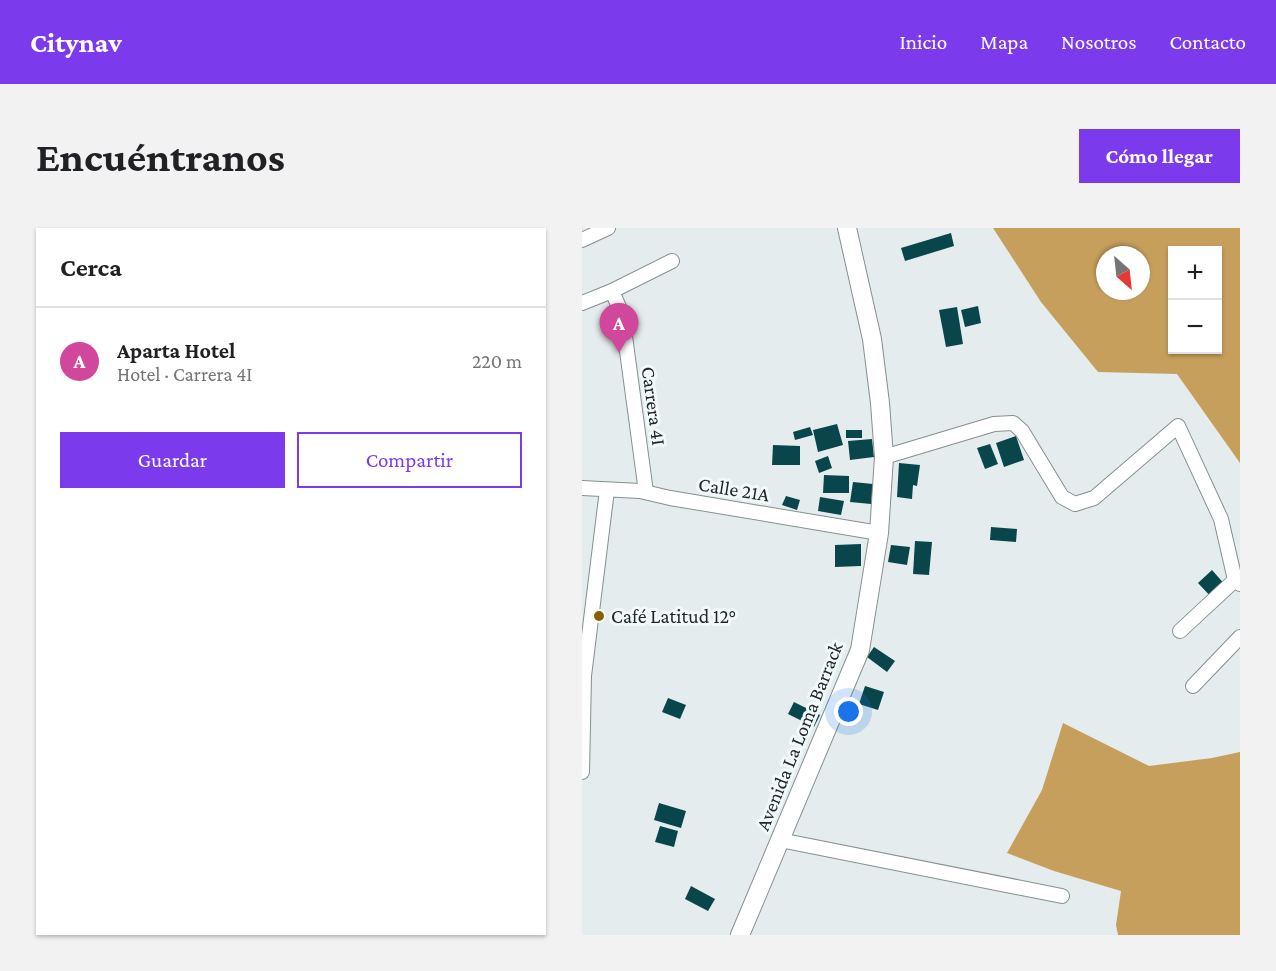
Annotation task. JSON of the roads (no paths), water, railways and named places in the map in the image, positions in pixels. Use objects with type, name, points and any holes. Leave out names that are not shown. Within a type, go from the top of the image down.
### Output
[{"type":"main road","name":"Avenida La Loma Barrack","points":[[740,935],[860,650],[879,533],[884,457],[880,403],[872,339],[848,228]]},
{"type":"street","points":[[582,240],[608,228]]},
{"type":"street","points":[[582,303],[612,291],[672,261]]},
{"type":"street","name":"Carrera 4I","points":[[612,291],[622,314],[646,492]]},
{"type":"street","points":[[884,457],[994,424],[1013,423],[1022,431],[1062,497],[1075,504],[1094,498],[1178,426],[1221,519],[1238,582],[1180,631]]},
{"type":"street","name":"Calle 21A","points":[[582,488],[646,492],[879,533]]},
{"type":"street","points":[[582,772],[588,606],[607,490]]},
{"type":"street","points":[[1193,686],[1240,637]]},
{"type":"street","points":[[780,840],[1062,896]]},
{"type":"place","name":"Aparta Hotel","points":[[619,353]]},
{"type":"place","name":"Café Latitud 12°","points":[[599,616]]}]
